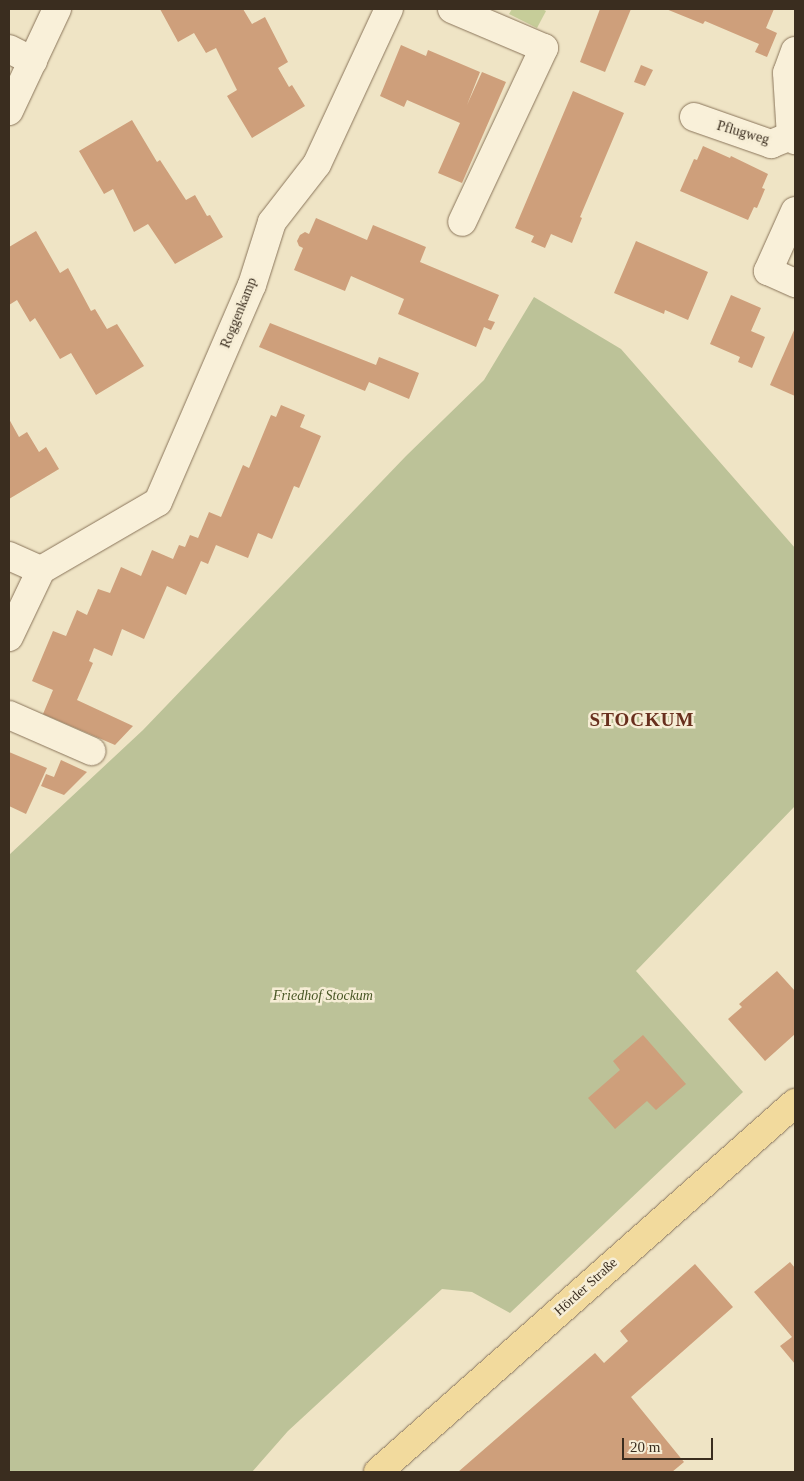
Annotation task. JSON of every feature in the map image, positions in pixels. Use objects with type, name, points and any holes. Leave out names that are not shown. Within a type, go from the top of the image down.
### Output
[{"type":"main road","name":"Hörder Straße","points":[[378,1472],[795,1102]]},
{"type":"street","points":[[9,112],[21,55],[57,9]]},
{"type":"street","name":"Roggenkamp","points":[[41,570],[158,502],[252,285],[272,222],[317,164],[389,9]]},
{"type":"street","points":[[459,10],[544,48],[462,222]]},
{"type":"street","name":"Pflugweg","points":[[694,117],[770,144],[793,138],[787,72],[795,51]]},
{"type":"street","points":[[795,211],[768,271],[795,283]]},
{"type":"street","points":[[9,556],[41,570],[9,637]]},
{"type":"street","points":[[9,716],[91,751]]},
{"type":"green space","points":[[512,9],[542,9],[546,11],[537,28],[509,14]]},
{"type":"green space","name":"Friedhof Stockum","points":[[534,297],[621,349],[795,548],[795,806],[636,971],[743,1092],[510,1313],[472,1292],[442,1289],[288,1431],[252,1472],[9,1472],[9,855],[143,730],[406,456],[484,380]]},
{"type":"building","points":[[160,9],[243,9],[252,24],[265,17],[288,62],[278,68],[289,87],[292,85],[305,106],[252,138],[227,96],[237,90],[216,48],[206,53],[194,33],[178,42]]},
{"type":"building","points":[[600,9],[631,9],[605,72],[580,62]]},
{"type":"building","points":[[666,9],[774,9],[766,28],[777,33],[767,57],[755,52],[759,44],[705,21],[703,24]]},
{"type":"building","points":[[401,45],[426,56],[428,50],[480,72],[467,105],[482,72],[506,82],[462,183],[438,173],[460,123],[407,100],[404,107],[380,96]]},
{"type":"building","points":[[641,65],[653,70],[645,86],[634,82]]},
{"type":"building","points":[[573,91],[624,113],[580,217],[582,218],[572,243],[551,234],[545,248],[531,242],[534,236],[515,228]]},
{"type":"building","points":[[132,120],[157,162],[160,160],[186,200],[195,195],[207,216],[210,215],[223,237],[175,264],[148,224],[134,232],[113,189],[104,194],[79,151]]},
{"type":"building","points":[[703,146],[730,158],[731,156],[768,174],[762,188],[765,189],[757,208],[754,207],[748,220],[680,191],[694,159],[697,160]]},
{"type":"building","points":[[316,218],[367,240],[373,225],[426,247],[420,262],[499,295],[488,320],[495,322],[491,330],[484,327],[476,347],[398,314],[404,299],[351,276],[345,291],[294,270],[303,248],[299,246],[297,241],[300,235],[305,232],[309,234]]},
{"type":"building","points":[[36,231],[60,273],[68,268],[91,311],[95,309],[107,329],[117,324],[144,366],[96,395],[71,353],[60,359],[35,318],[30,322],[17,300],[9,305],[9,247]]},
{"type":"building","points":[[636,241],[708,272],[688,320],[665,310],[664,314],[614,293]]},
{"type":"building","points":[[731,295],[761,308],[751,331],[765,337],[752,368],[738,362],[740,357],[710,344]]},
{"type":"building","points":[[270,323],[376,365],[379,357],[419,373],[409,399],[369,382],[365,391],[259,347]]},
{"type":"building","points":[[795,328],[795,396],[770,385]]},
{"type":"building","points":[[281,405],[305,415],[300,427],[321,436],[299,488],[294,486],[272,539],[258,533],[248,558],[216,545],[208,564],[201,561],[186,595],[167,586],[144,639],[122,629],[112,656],[94,648],[89,661],[93,663],[77,700],[133,726],[115,745],[43,714],[53,690],[32,681],[53,631],[66,636],[77,610],[87,615],[98,589],[110,593],[121,567],[141,576],[152,550],[173,559],[179,545],[185,547],[190,535],[198,538],[209,512],[221,517],[243,465],[249,468],[271,415],[276,417]]},
{"type":"building","points":[[9,419],[19,437],[27,432],[39,452],[46,447],[59,469],[9,499]]},
{"type":"building","points":[[9,752],[47,768],[26,814],[9,806]]},
{"type":"building","points":[[61,760],[87,772],[64,795],[41,786],[46,774],[54,777]]},
{"type":"building","points":[[777,971],[795,991],[795,1034],[765,1061],[728,1019],[742,1007],[739,1004]]},
{"type":"building","points":[[643,1035],[686,1084],[656,1110],[647,1101],[615,1129],[588,1098],[620,1070],[613,1061]]},
{"type":"building","points":[[790,1262],[795,1268],[795,1364],[780,1346],[792,1337],[754,1292]]},
{"type":"building","points":[[695,1264],[733,1307],[631,1397],[684,1462],[672,1472],[458,1472],[595,1353],[604,1363],[628,1341],[620,1331]]},
{"type":"district","name":"STOCKUM","points":[[642,720]]}]
